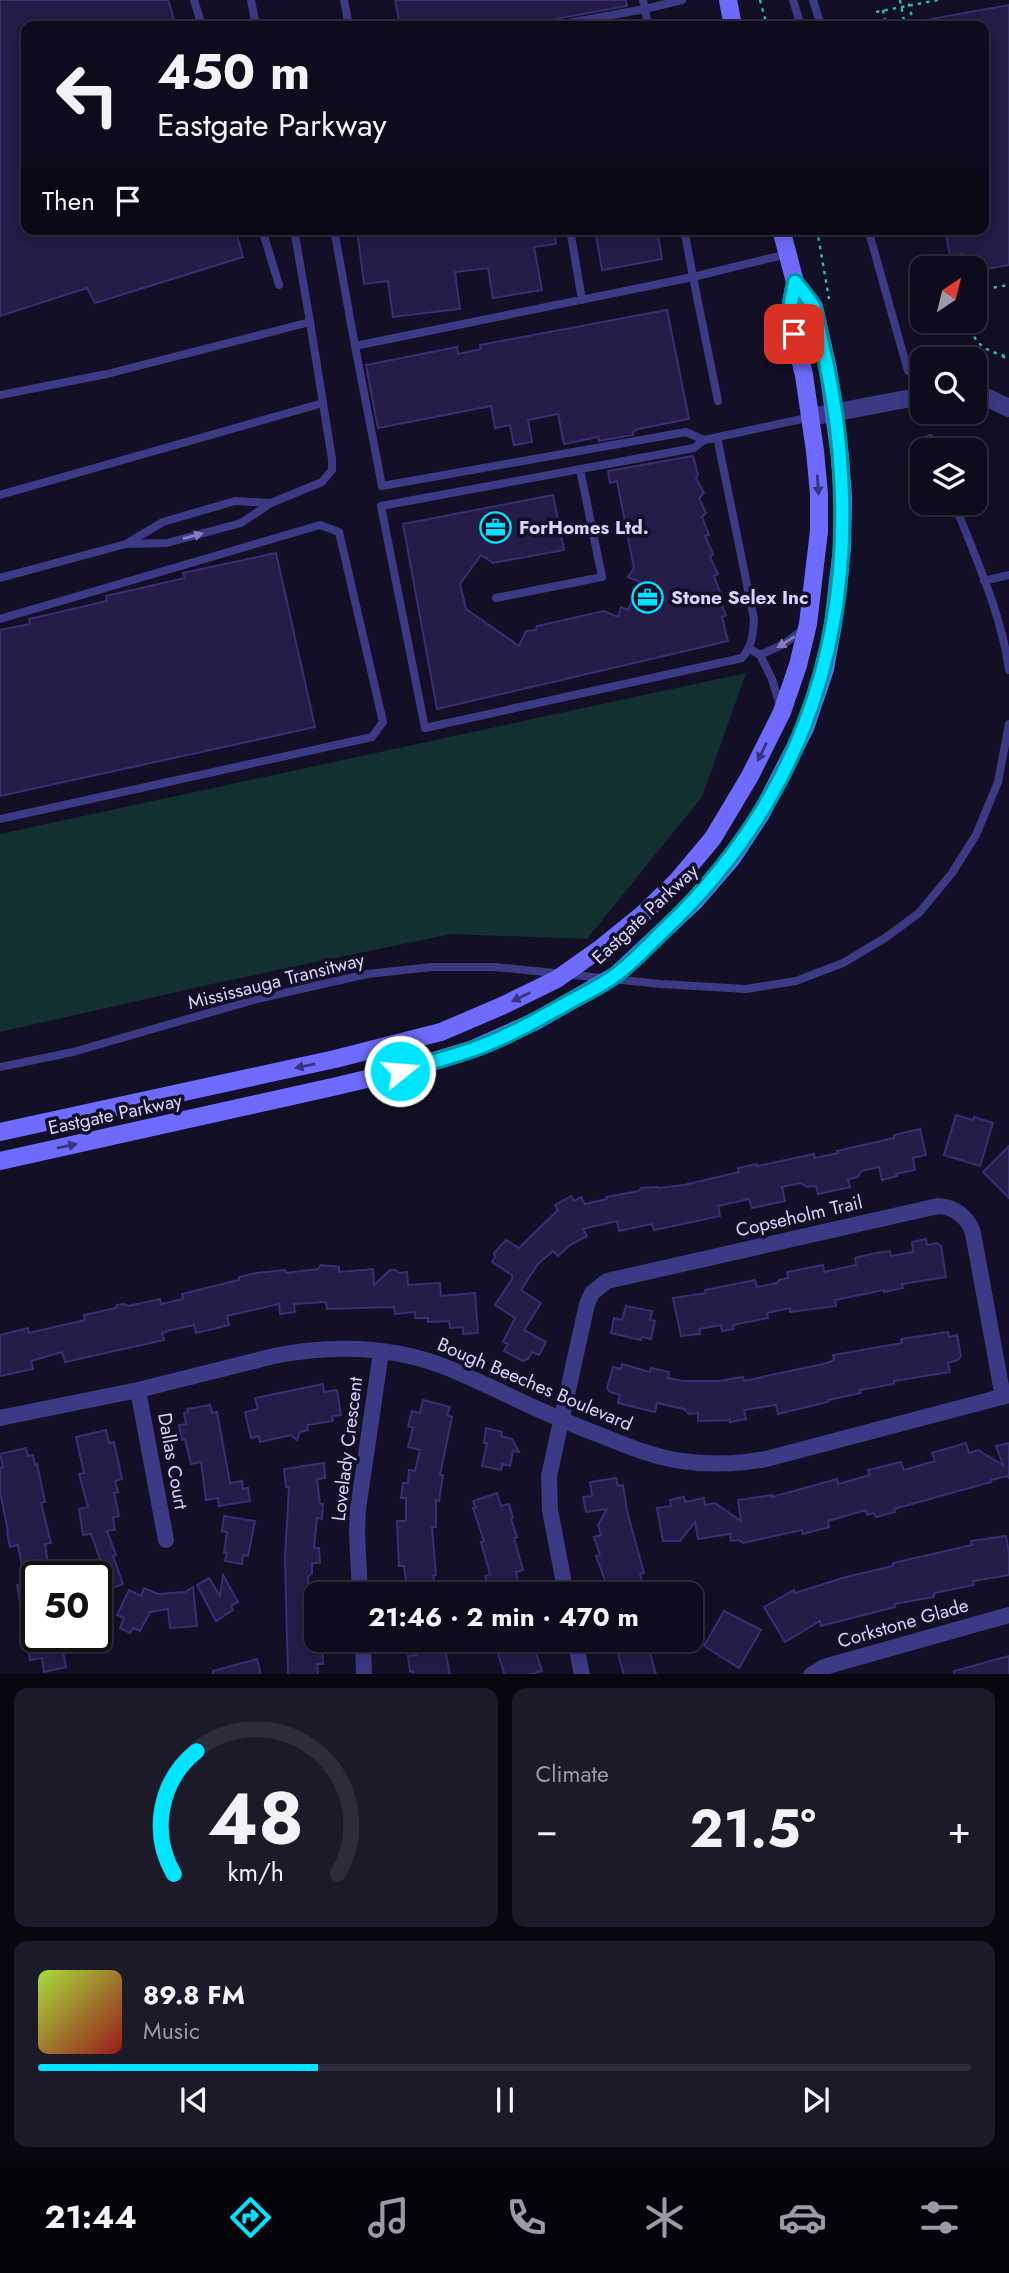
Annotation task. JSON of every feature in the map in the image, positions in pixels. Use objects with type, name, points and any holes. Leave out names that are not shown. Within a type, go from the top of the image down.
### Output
[{"type":"main road","points":[[728,0],[732,21]]},
{"type":"main road","name":"Eastgate Parkway","points":[[0,1161],[337,1086],[473,1049],[536,1021],[617,975],[694,902],[732,858],[761,814],[805,728],[825,668],[842,548],[843,497],[828,369],[814,307],[795,282],[782,235]]},
{"type":"main road","name":"Eastgate Parkway","points":[[0,1132],[335,1059],[441,1032],[557,979],[643,914],[677,881],[713,838],[750,776],[782,712],[808,624],[819,531],[819,494],[804,375],[789,314],[795,282]]},
{"type":"street","points":[[811,418],[910,398]]},
{"type":"street","points":[[987,398],[1009,408]]},
{"type":"street","name":"Copseholm Trail","points":[[564,1582],[550,1510],[549,1476],[587,1304],[592,1293],[601,1284],[613,1279],[938,1206],[947,1207],[960,1213],[971,1227],[1006,1396]]},
{"type":"street","name":"Bough Beeches Boulevard","points":[[0,1419],[138,1390],[296,1352],[348,1348],[381,1352],[443,1366],[561,1420],[664,1458],[698,1463],[732,1464],[766,1459],[1006,1396]]},
{"type":"street","name":"Lovelady Crescent","points":[[359,1582],[357,1533],[359,1508],[381,1352]]},
{"type":"street","name":"Dallas Court","points":[[138,1390],[166,1540]]},
{"type":"street","name":"Corkstone Glade","points":[[813,1674],[824,1667],[1009,1615]]},
{"type":"street","points":[[363,1652],[364,1674]]},
{"type":"street","points":[[577,1652],[582,1674]]},
{"type":"lane","points":[[194,0],[200,21]]},
{"type":"lane","points":[[251,0],[255,21]]},
{"type":"lane","points":[[344,0],[348,21]]},
{"type":"lane","points":[[573,21],[644,4],[682,0]]},
{"type":"lane","points":[[793,0],[799,21]]},
{"type":"lane","points":[[813,0],[819,21]]},
{"type":"lane","points":[[264,235],[278,285]]},
{"type":"lane","points":[[0,578],[126,544],[167,543],[241,523],[271,503],[323,482],[331,470],[332,459],[295,235]]},
{"type":"lane","points":[[335,235],[382,486],[686,432],[704,440]]},
{"type":"lane","points":[[571,235],[582,300]]},
{"type":"lane","points":[[685,235],[718,401]]},
{"type":"lane","points":[[870,235],[908,371]]},
{"type":"lane","points":[[355,346],[693,277],[787,254]]},
{"type":"lane","points":[[0,395],[107,374],[310,322]]},
{"type":"lane","points":[[0,495],[323,403]]},
{"type":"lane","points":[[717,438],[754,620],[750,649],[742,658],[425,727],[381,506],[694,448],[704,440],[811,418]]},
{"type":"lane","points":[[496,598],[602,577],[580,469]]},
{"type":"lane","points":[[126,544],[163,522],[235,501],[271,503]]},
{"type":"lane","points":[[959,515],[984,581],[1006,650],[1009,670]]},
{"type":"lane","points":[[0,619],[320,525],[339,532],[383,722],[372,737],[0,819]]},
{"type":"lane","points":[[984,581],[1009,575]]},
{"type":"lane","points":[[760,655],[784,644],[808,624]]},
{"type":"lane","points":[[750,649],[760,655],[777,691],[782,712]]},
{"type":"lane","name":"Mississauga Transitway","points":[[0,1067],[73,1052],[257,999],[367,974],[432,967],[495,967],[661,984],[746,989],[796,981],[843,963],[885,938],[919,913],[952,873],[976,835],[998,782],[1009,724]]},
{"type":"path","points":[[760,0],[766,21]]},
{"type":"path","points":[[901,0],[904,21]]},
{"type":"path","points":[[908,0],[912,21]]},
{"type":"path","points":[[876,12],[937,0]]},
{"type":"path","points":[[883,10],[885,21]]},
{"type":"path","points":[[987,289],[1009,285]]},
{"type":"path","points":[[973,333],[988,352],[1009,359]]},
{"type":"green space","points":[[746,673],[702,797],[587,939],[451,934],[0,1032],[0,834]]},
{"type":"building","points":[[0,0],[168,0],[174,21],[21,21],[21,235],[237,235],[243,257],[95,303],[87,288],[0,316]]},
{"type":"building","points":[[395,0],[626,0],[627,6],[544,21],[399,21]]},
{"type":"building","points":[[1009,5],[1009,265],[987,269],[987,256],[950,256],[946,235],[989,235],[989,21],[925,21]]},
{"type":"building","points":[[358,235],[555,235],[556,244],[534,247],[542,290],[493,298],[488,268],[455,272],[460,309],[393,317],[388,281],[364,284]]},
{"type":"building","points":[[596,235],[658,235],[662,259],[602,270]]},
{"type":"building","points":[[667,310],[689,419],[638,429],[633,435],[599,441],[598,437],[564,444],[558,414],[528,420],[532,442],[514,445],[510,425],[495,428],[491,406],[378,428],[366,365],[457,347],[458,354],[481,349],[480,345]]},
{"type":"building","points":[[693,456],[698,475],[696,478],[704,493],[699,498],[706,513],[702,517],[709,535],[705,536],[718,574],[714,576],[721,595],[718,598],[726,615],[722,617],[728,641],[437,709],[403,524],[553,495],[564,550],[493,563],[481,555],[460,584],[466,609],[519,646],[526,631],[536,630],[537,626],[604,611],[618,617],[621,607],[628,610],[640,582],[628,577],[634,568],[617,481],[610,483],[608,471]]},
{"type":"building","points":[[276,553],[315,727],[0,796],[0,630],[30,624],[29,619],[107,601],[106,596],[185,578],[183,573]]},
{"type":"building","points":[[956,1115],[993,1123],[980,1166],[944,1155]]},
{"type":"building","points":[[920,1129],[926,1155],[913,1158],[915,1170],[896,1174],[897,1176],[882,1180],[879,1167],[861,1171],[858,1177],[848,1179],[850,1187],[818,1194],[816,1186],[807,1187],[801,1183],[782,1187],[785,1201],[752,1208],[749,1199],[718,1206],[720,1216],[654,1230],[652,1224],[619,1231],[617,1221],[583,1229],[587,1236],[570,1245],[558,1256],[553,1251],[538,1264],[521,1290],[541,1303],[524,1330],[546,1342],[539,1355],[532,1352],[528,1359],[523,1361],[504,1351],[508,1344],[503,1342],[515,1318],[495,1305],[512,1275],[492,1262],[494,1253],[506,1240],[519,1248],[558,1210],[555,1205],[571,1196],[574,1201],[581,1197],[585,1204],[639,1191],[641,1188],[684,1185],[739,1172],[738,1168],[757,1164],[814,1154],[815,1158],[838,1153],[837,1151]]},
{"type":"building","points":[[1009,1146],[1009,1198],[983,1172]]},
{"type":"building","points":[[926,1239],[927,1245],[937,1243],[941,1246],[946,1277],[902,1284],[903,1288],[884,1292],[835,1300],[836,1306],[790,1312],[790,1308],[767,1313],[768,1318],[733,1325],[734,1329],[722,1331],[721,1325],[699,1329],[700,1334],[681,1336],[673,1298],[706,1293],[705,1290],[755,1280],[757,1287],[777,1283],[788,1278],[787,1272],[823,1265],[824,1272],[856,1265],[855,1258],[876,1253],[890,1251],[891,1256],[913,1252],[912,1242]]},
{"type":"building","points":[[321,1265],[339,1267],[339,1272],[373,1269],[374,1285],[390,1270],[395,1270],[399,1273],[407,1272],[408,1285],[440,1283],[441,1296],[475,1293],[478,1333],[463,1334],[463,1327],[450,1328],[449,1321],[428,1322],[428,1318],[415,1318],[415,1312],[395,1314],[394,1307],[327,1309],[326,1302],[294,1304],[295,1312],[280,1314],[279,1304],[227,1316],[229,1325],[196,1333],[194,1325],[171,1330],[162,1333],[164,1340],[65,1362],[62,1352],[31,1361],[33,1369],[0,1376],[0,1335],[28,1328],[29,1333],[85,1320],[84,1315],[116,1308],[117,1305],[128,1306],[160,1299],[161,1304],[183,1299],[182,1294],[256,1273],[285,1270],[286,1273],[318,1269]]},
{"type":"building","points":[[626,1306],[652,1311],[650,1320],[655,1321],[651,1339],[642,1337],[641,1340],[611,1333],[614,1318],[622,1320]]},
{"type":"building","points":[[948,1332],[949,1337],[957,1335],[961,1356],[948,1363],[950,1372],[894,1381],[894,1384],[860,1390],[861,1393],[778,1414],[776,1405],[744,1410],[746,1419],[730,1422],[698,1421],[698,1413],[689,1414],[684,1409],[657,1403],[655,1412],[618,1403],[620,1395],[607,1388],[613,1367],[621,1369],[622,1364],[650,1372],[651,1368],[669,1372],[668,1378],[683,1381],[719,1381],[743,1377],[744,1381],[827,1363],[834,1360],[833,1355],[902,1343],[901,1339]]},
{"type":"building","points":[[323,1384],[324,1392],[337,1390],[341,1415],[332,1416],[333,1421],[307,1425],[308,1430],[300,1432],[297,1440],[291,1435],[260,1442],[259,1436],[251,1438],[245,1412],[258,1409],[255,1398]]},
{"type":"building","points":[[423,1400],[450,1407],[447,1415],[452,1417],[440,1475],[443,1475],[439,1501],[436,1500],[436,1527],[432,1527],[435,1582],[406,1582],[404,1566],[399,1566],[397,1521],[406,1521],[406,1498],[401,1498],[403,1483],[408,1483],[409,1470],[415,1471],[420,1450],[408,1447],[413,1428],[408,1426],[412,1411],[420,1413]]},
{"type":"building","points":[[210,1405],[212,1413],[217,1412],[230,1483],[242,1481],[243,1489],[248,1488],[250,1501],[219,1506],[218,1498],[206,1500],[201,1462],[191,1464],[179,1425],[186,1424],[184,1413],[188,1412],[187,1409]]},
{"type":"building","points":[[486,1428],[502,1432],[501,1436],[512,1439],[519,1452],[513,1451],[510,1466],[502,1464],[501,1470],[482,1466],[487,1443],[484,1443]]},
{"type":"building","points":[[106,1430],[109,1443],[114,1442],[122,1479],[115,1481],[118,1492],[114,1493],[119,1516],[113,1517],[115,1530],[107,1531],[123,1584],[112,1588],[112,1561],[94,1561],[100,1559],[91,1534],[83,1535],[79,1509],[88,1507],[79,1474],[84,1473],[76,1437]]},
{"type":"building","points":[[966,1443],[969,1453],[978,1450],[1003,1465],[996,1446],[1009,1443],[1009,1478],[1007,1476],[991,1480],[894,1509],[895,1512],[876,1517],[874,1513],[867,1515],[866,1510],[828,1521],[829,1527],[803,1534],[802,1530],[743,1543],[739,1540],[731,1541],[730,1534],[698,1539],[695,1522],[680,1541],[663,1541],[657,1508],[671,1506],[670,1500],[684,1497],[685,1502],[704,1498],[705,1505],[715,1503],[741,1521],[738,1500],[772,1497],[837,1479],[838,1484],[870,1475],[868,1470],[901,1462],[904,1470],[935,1461],[932,1453]]},
{"type":"building","points":[[26,1448],[28,1456],[33,1455],[45,1502],[41,1503],[51,1543],[45,1544],[48,1561],[21,1561],[18,1545],[10,1547],[0,1492],[0,1468],[3,1467],[0,1454]]},
{"type":"building","points":[[324,1463],[325,1478],[317,1479],[320,1504],[323,1504],[322,1519],[317,1518],[314,1548],[319,1548],[320,1563],[312,1563],[308,1582],[304,1582],[304,1652],[322,1652],[323,1664],[317,1664],[318,1674],[288,1674],[285,1558],[289,1487],[286,1487],[284,1469]]},
{"type":"building","points":[[616,1478],[618,1486],[623,1485],[627,1511],[644,1573],[640,1574],[642,1582],[606,1582],[596,1556],[600,1555],[594,1537],[601,1535],[598,1525],[607,1509],[586,1512],[583,1497],[592,1496],[590,1482]]},
{"type":"building","points":[[497,1493],[501,1506],[509,1504],[517,1537],[514,1538],[523,1570],[516,1572],[518,1582],[487,1582],[485,1576],[490,1574],[473,1501]]},
{"type":"building","points":[[224,1516],[255,1521],[248,1556],[243,1555],[242,1564],[225,1561],[227,1532],[222,1531]]},
{"type":"building","points":[[1006,1536],[1009,1575],[973,1581],[974,1585],[934,1593],[934,1597],[894,1604],[895,1607],[821,1626],[820,1621],[785,1642],[764,1607],[794,1590],[795,1593],[893,1566],[893,1563],[972,1545],[971,1541]]},
{"type":"building","points":[[223,1575],[238,1602],[231,1606],[233,1610],[216,1621],[197,1585],[209,1578],[220,1596]]},
{"type":"building","points":[[21,1584],[21,1610],[17,1585]]},
{"type":"building","points":[[193,1587],[197,1626],[170,1628],[168,1609],[150,1612],[140,1631],[133,1628],[130,1633],[120,1628],[124,1618],[117,1615],[129,1590],[141,1596],[144,1588],[158,1594],[185,1592]]},
{"type":"building","points":[[724,1611],[761,1630],[739,1668],[704,1646]]},
{"type":"building","points":[[29,1652],[63,1652],[66,1667],[44,1672],[42,1658],[30,1660]]},
{"type":"building","points":[[416,1652],[445,1652],[450,1674],[413,1674],[413,1671],[410,1672],[408,1656],[417,1655]]},
{"type":"building","points":[[497,1652],[536,1652],[542,1671],[532,1674],[505,1674]]},
{"type":"building","points":[[617,1652],[650,1652],[656,1674],[624,1674]]},
{"type":"building","points":[[1009,1656],[1009,1674],[954,1674],[954,1671]]},
{"type":"building","points":[[257,1659],[261,1674],[213,1674],[213,1671]]},
{"type":"place","name":"ForHomes Ltd.","points":[[496,527]]},
{"type":"place","name":"Stone Selex Inc","points":[[648,597]]},
{"type":"route","points":[[400,1071],[494,1040],[536,1021],[617,975],[694,902],[732,858],[784,772],[805,728],[825,668],[842,548],[843,497],[840,457],[828,369],[814,307],[795,282],[789,314],[794,334]]}]
